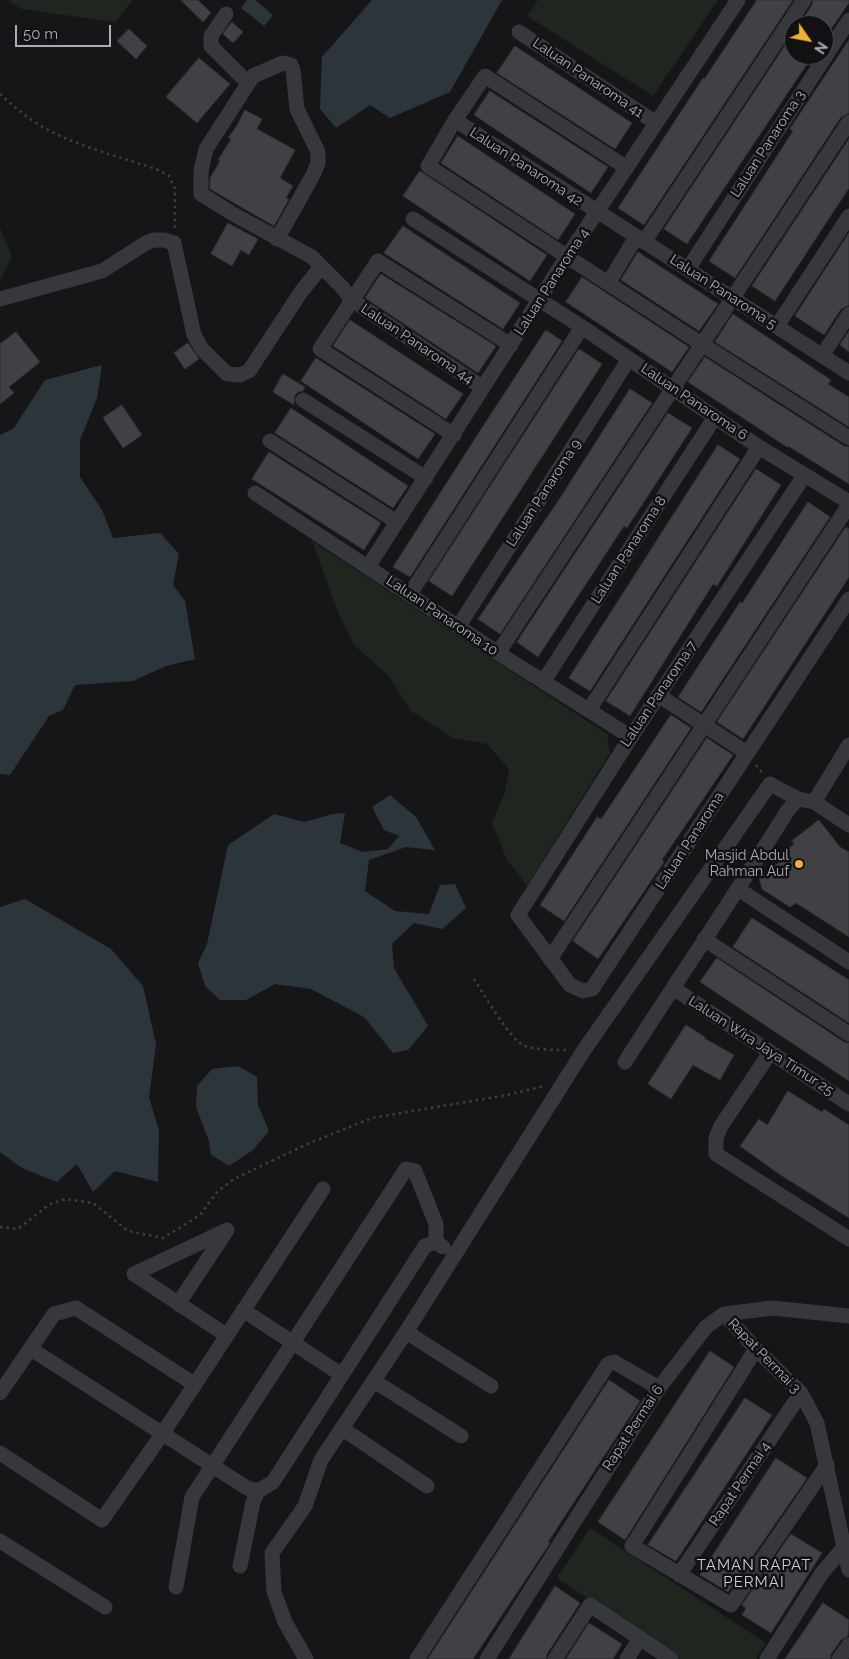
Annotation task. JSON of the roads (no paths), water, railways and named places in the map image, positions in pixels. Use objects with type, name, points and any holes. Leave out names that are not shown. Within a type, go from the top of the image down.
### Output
[{"type":"street","name":"Laluan Panaroma 4","points":[[368,567],[597,213],[738,0]]},
{"type":"street","points":[[608,282],[640,240],[804,0]]},
{"type":"street","points":[[226,14],[211,36],[211,46],[248,84],[253,76],[283,63],[291,65],[294,70],[297,110],[318,152],[318,163],[313,176],[278,239]]},
{"type":"street","name":"Laluan Panaroma 3","points":[[688,269],[849,20]]},
{"type":"street","name":"Laluan Panaroma 41","points":[[519,32],[656,123]]},
{"type":"street","points":[[627,168],[485,76],[455,120],[428,166],[849,438]]},
{"type":"street","name":"Laluan Panaroma 44","points":[[248,84],[206,149],[201,166],[201,194],[232,214],[312,258],[342,287],[352,300],[483,388]]},
{"type":"street","name":"Laluan Panaroma 42","points":[[455,120],[597,213]]},
{"type":"street","points":[[498,653],[849,122]]},
{"type":"street","name":"Laluan Panaroma 5","points":[[597,213],[734,298],[849,373]]},
{"type":"street","points":[[777,326],[849,216]]},
{"type":"street","name":"Laluan Panaroma 6","points":[[413,219],[582,327],[759,447],[849,503]]},
{"type":"street","points":[[0,299],[102,271],[146,243],[154,240],[174,243],[194,335],[202,349],[218,367],[227,374],[240,375],[249,371],[301,292],[321,267]]},
{"type":"street","points":[[454,435],[320,349],[378,261],[511,345]]},
{"type":"street","points":[[822,356],[849,314]]},
{"type":"street","points":[[410,594],[582,327]]},
{"type":"street","name":"Laluan Panaroma 9","points":[[458,627],[629,359]]},
{"type":"street","points":[[303,400],[426,478]]},
{"type":"street","name":"Laluan Panaroma 8","points":[[543,682],[715,418]]},
{"type":"street","points":[[270,441],[397,522]]},
{"type":"street","points":[[589,710],[759,447]]},
{"type":"street","name":"Laluan Panaroma 7","points":[[518,915],[658,695],[804,476]]},
{"type":"street","name":"Laluan Panaroma 10","points":[[255,493],[498,653],[631,737]]},
{"type":"street","points":[[550,959],[849,503]]},
{"type":"street","name":"Laluan Panaroma","points":[[518,915],[570,985],[583,991],[592,989],[849,599]]},
{"type":"street","points":[[658,695],[747,753]]},
{"type":"street","points":[[814,802],[849,745]]},
{"type":"street","points":[[306,1659],[285,1622],[274,1592],[272,1553],[305,1506],[321,1460],[406,1332],[584,1050],[770,784],[798,799],[814,802],[849,825]]},
{"type":"street","points":[[625,1062],[788,810],[798,799]]},
{"type":"street","points":[[738,889],[849,962]]},
{"type":"street","points":[[704,939],[849,1034]]},
{"type":"street","name":"Laluan Wira Jaya Timur 25","points":[[673,988],[849,1104]]},
{"type":"street","points":[[770,1053],[721,1126],[716,1138],[716,1154],[849,1239]]},
{"type":"street","points":[[176,1587],[192,1497],[406,1169],[414,1171],[433,1215],[436,1224],[436,1242]]},
{"type":"street","points":[[0,1453],[102,1520],[163,1433],[323,1189]]},
{"type":"street","points":[[178,1304],[227,1230],[134,1274],[178,1304],[226,1335]]},
{"type":"street","points":[[436,1242],[455,1255]]},
{"type":"street","points":[[240,1566],[253,1502],[258,1491],[273,1482],[425,1246],[436,1242]]},
{"type":"street","points":[[0,1394],[54,1314],[76,1308],[194,1384]]},
{"type":"street","points":[[724,1314],[773,1308],[849,1316]]},
{"type":"street","points":[[243,1310],[342,1375]]},
{"type":"street","name":"Rapat Permai 3","points":[[724,1314],[756,1349],[801,1393],[818,1423],[845,1540],[849,1570]]},
{"type":"street","name":"Rapat Permai 6","points":[[488,1659],[658,1388],[706,1327],[724,1314]]},
{"type":"street","points":[[406,1332],[491,1386]]},
{"type":"street","points":[[31,1349],[247,1488],[258,1491]]},
{"type":"street","points":[[756,1349],[632,1546],[731,1605],[827,1465]]},
{"type":"street","points":[[417,1659],[608,1364],[614,1362],[658,1388]]},
{"type":"street","points":[[374,1381],[461,1436]]},
{"type":"street","name":"Rapat Permai 4","points":[[679,1575],[801,1393]]},
{"type":"street","points":[[343,1429],[427,1486]]},
{"type":"street","points":[[767,1659],[845,1540]]},
{"type":"street","points":[[0,1541],[105,1607]]},
{"type":"street","points":[[555,1659],[590,1605],[672,1659]]},
{"type":"street","points":[[627,1659],[640,1638]]},
{"type":"street","points":[[840,1659],[849,1645]]},
{"type":"place","name":"Masjid Abdul Rahman Auf","points":[[799,864]]},
{"type":"district","name":"TAMAN RAPAT PERMAI","points":[[754,1574]]}]
